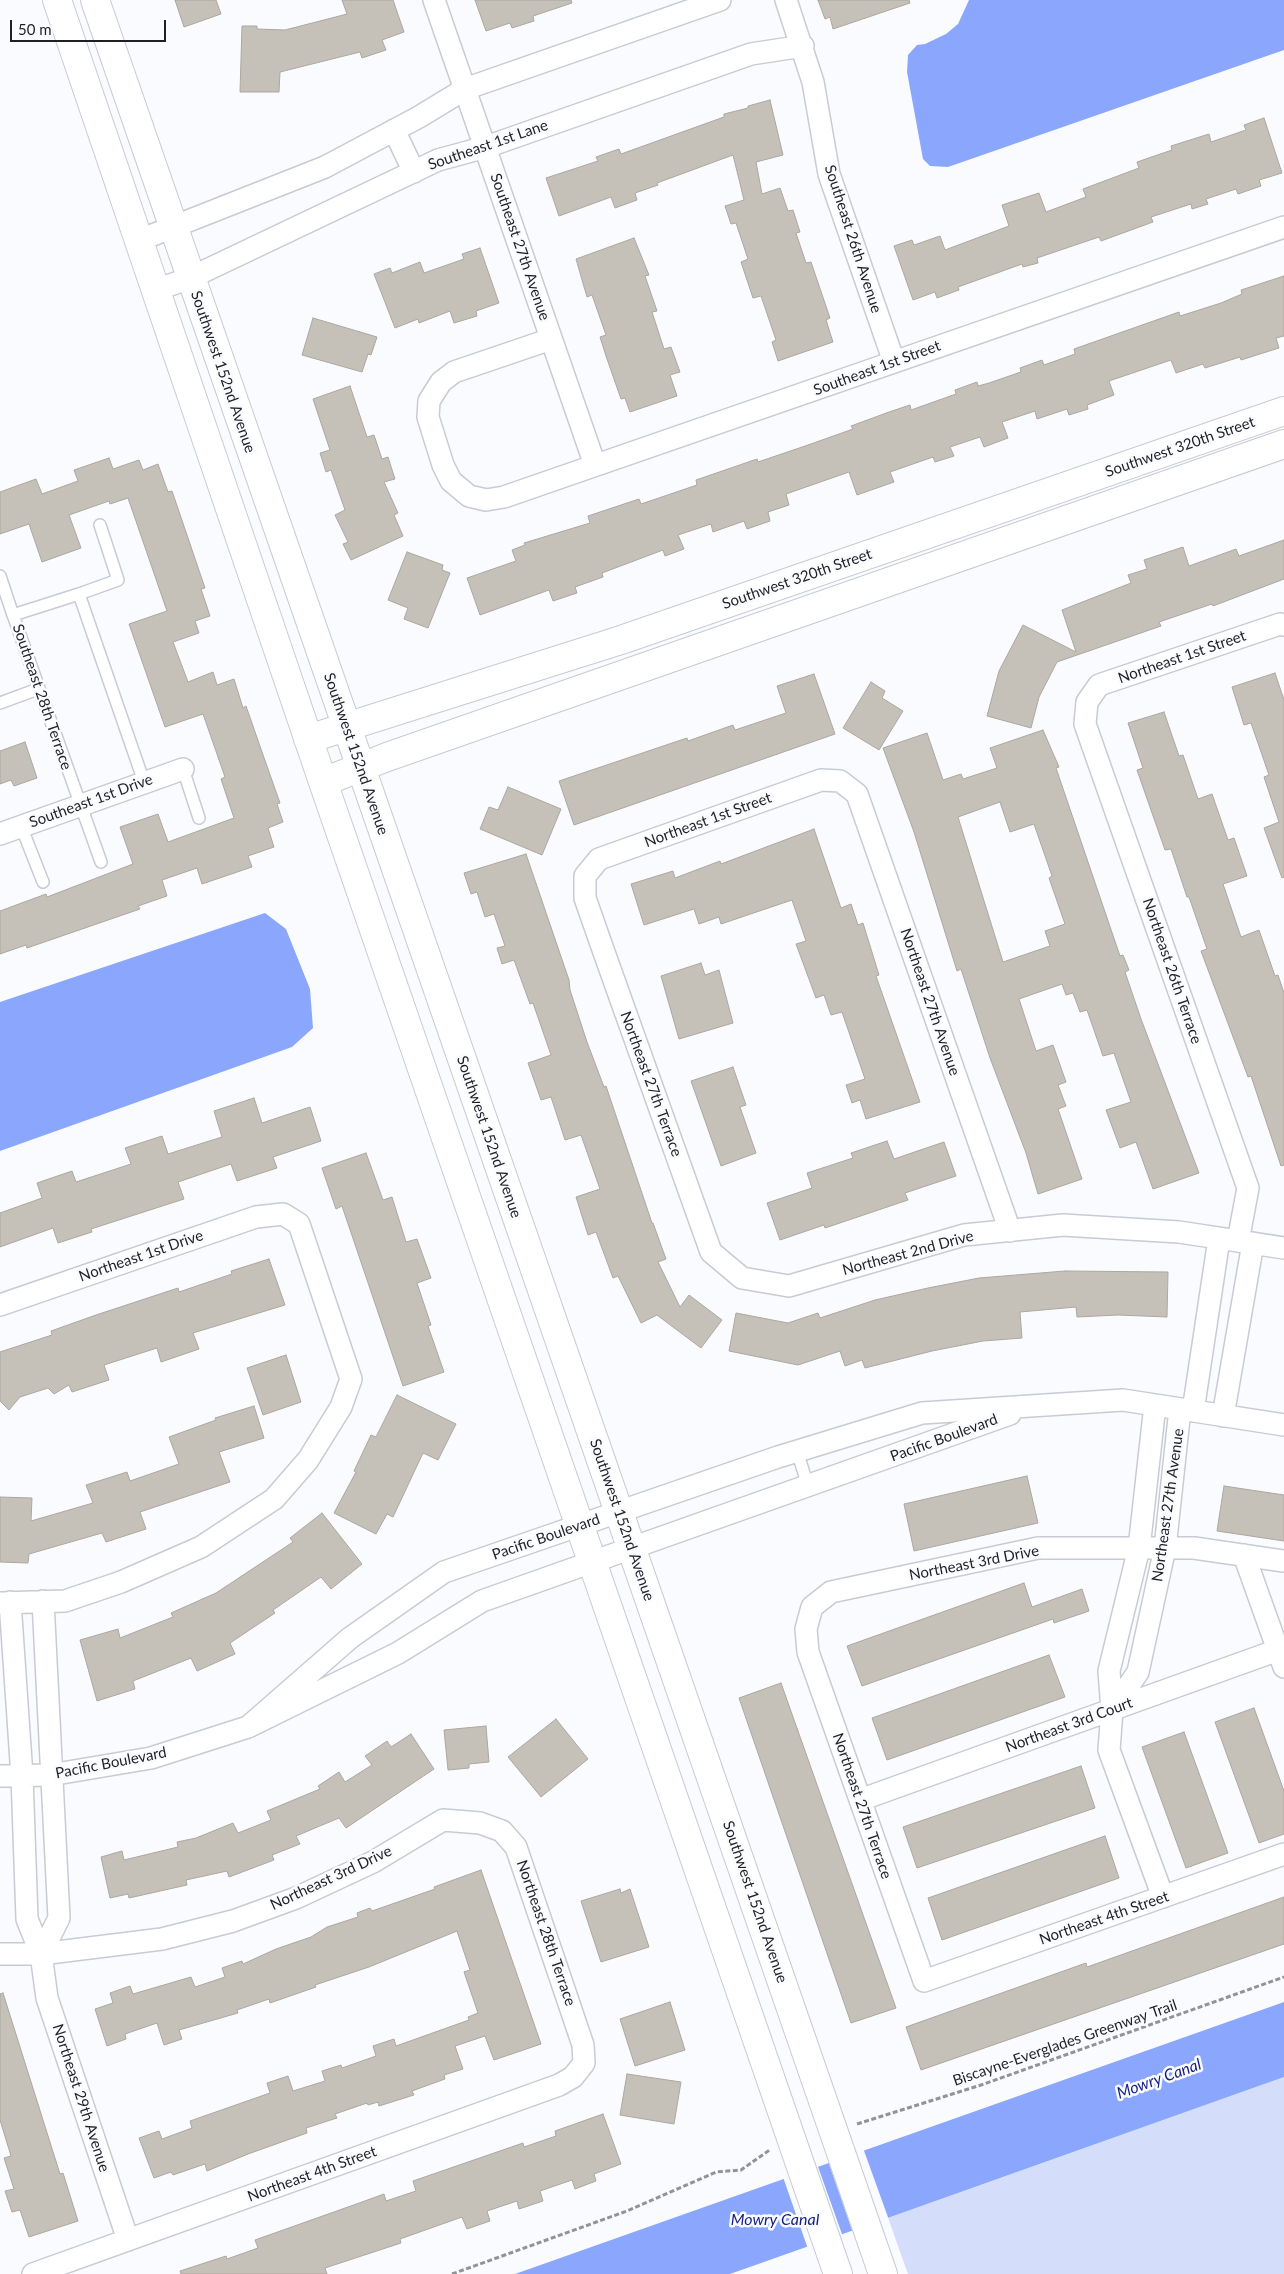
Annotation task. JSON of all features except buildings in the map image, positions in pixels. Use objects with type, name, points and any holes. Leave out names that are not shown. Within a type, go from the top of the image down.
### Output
[{"type":"street","points":[[57,0],[308,739],[835,2264]]},
{"type":"street","name":"Southwest 152nd Avenue","points":[[95,0],[632,1549],[846,2136],[872,2240],[883,2274]]},
{"type":"street","name":"Southeast 27th Avenue","points":[[434,0],[595,465]]},
{"type":"street","points":[[140,240],[325,167],[465,89],[720,0]]},
{"type":"street","name":"Southeast 26th Avenue","points":[[786,0],[803,46],[813,82],[829,174],[894,362]]},
{"type":"street","name":"Southeast 1st Lane","points":[[156,290],[190,278],[438,160],[486,146],[751,54],[803,46]]},
{"type":"street","points":[[394,130],[414,172]]},
{"type":"street","name":"Southeast 1st Street","points":[[552,339],[454,372],[441,382],[429,401],[428,417],[443,465],[451,481],[469,496],[495,499],[1284,227]]},
{"type":"street","name":"Southwest 320th Street","points":[[308,739],[621,640],[1284,411]]},
{"type":"street","name":"Southwest 320th Street","points":[[323,782],[360,767],[1284,444]]},
{"type":"street","name":"Northeast 1st Street","points":[[1087,702],[1099,686],[1280,624],[1284,625]]},
{"type":"street","name":"Northeast 26th Terrace","points":[[1087,702],[1085,724],[1248,1188],[1237,1241]]},
{"type":"street","name":"Southeast 1st Drive","points":[[0,834],[183,769]]},
{"type":"street","name":"Northeast 1st Street","points":[[585,876],[598,859],[821,780],[840,781]]},
{"type":"street","name":"Northeast 27th Avenue","points":[[840,781],[857,794],[1010,1230]]},
{"type":"street","name":"Northeast 27th Terrace","points":[[585,876],[586,898],[600,941],[711,1252],[742,1278]]},
{"type":"street","name":"Northeast 1st Drive","points":[[0,1305],[256,1217],[282,1214],[299,1224],[351,1378],[341,1408],[308,1460],[274,1499],[201,1547],[121,1582],[65,1601],[44,1601]]},
{"type":"street","name":"Northeast 2nd Drive","points":[[742,1278],[789,1286],[964,1235],[1063,1225],[1179,1232],[1284,1248]]},
{"type":"street","points":[[1223,1416],[1237,1241]]},
{"type":"street","name":"Northeast 27th Avenue","points":[[1112,1710],[1138,1672],[1165,1548],[1187,1410],[1237,1241]]},
{"type":"street","name":"Pacific Boulevard","points":[[248,1727],[350,1638],[444,1572],[797,1451],[922,1413],[1123,1400],[1284,1425]]},
{"type":"street","name":"Northeast 27th Avenue","points":[[1155,1405],[1139,1548],[1109,1671],[1112,1710],[1109,1750],[1163,1897]]},
{"type":"street","name":"Pacific Boulevard","points":[[0,1776],[50,1775],[151,1758],[248,1727],[398,1653],[482,1601],[1033,1406]]},
{"type":"street","name":"Northeast 3rd Drive","points":[[806,1628],[812,1607],[831,1592],[1038,1548],[1194,1548],[1284,1561]]},
{"type":"street","points":[[1244,1555],[1281,1659]]},
{"type":"street","points":[[5,1602],[44,1601],[50,1775],[59,1918],[41,1954]]},
{"type":"street","name":"Northeast 29th Avenue","points":[[5,1602],[14,1667],[22,1776],[27,1919],[41,1954],[47,1998],[128,2240]]},
{"type":"street","name":"Northeast 27th Terrace","points":[[806,1628],[808,1652],[924,1981]]},
{"type":"street","name":"Northeast 3rd Court","points":[[860,1800],[1112,1710],[1281,1659]]},
{"type":"street","points":[[14,1667],[46,1665]]},
{"type":"street","name":"Northeast 3rd Drive","points":[[0,1954],[41,1954],[162,1940],[232,1921],[296,1898],[372,1862],[443,1820],[480,1824]]},
{"type":"street","name":"Northeast 28th Terrace","points":[[480,1824],[502,1832],[516,1847],[578,2025],[583,2045],[584,2063]]},
{"type":"street","name":"Northeast 4th Street","points":[[924,1981],[1284,1854]]},
{"type":"street","points":[[27,1900],[58,1898]]},
{"type":"street","name":"Northeast 4th Street","points":[[34,2274],[559,2086],[574,2077],[584,2063]]},
{"type":"lane","name":"Southeast 28th Terrace","points":[[100,525],[118,580],[13,615],[101,862]]},
{"type":"lane","points":[[0,576],[13,615]]},
{"type":"lane","points":[[79,594],[144,782]]},
{"type":"lane","points":[[0,703],[38,689]]},
{"type":"lane","points":[[183,769],[199,818]]},
{"type":"lane","points":[[22,826],[43,882]]},
{"type":"lane","points":[[797,1451],[808,1486]]},
{"type":"path","name":"Biscayne-Everglades Greenway Trail","points":[[846,2136],[984,2084],[1284,1977]]},
{"type":"path","points":[[452,2274],[627,2212],[716,2172],[741,2170],[772,2149]]},
{"type":"shaded area","points":[[1284,2077],[1284,2274],[908,2274],[888,2218]]},
{"type":"water","points":[[969,0],[1284,0],[1284,50],[948,167],[930,166],[923,159],[907,72],[908,55],[917,45],[925,44],[946,34],[958,24]]},
{"type":"water","points":[[265,913],[286,929],[310,989],[313,1028],[292,1047],[0,1151],[0,1002]]},
{"type":"water","name":"Mowry Canal","points":[[1284,2002],[1284,2077],[730,2274],[515,2274]]},
{"type":"pier","points":[[863,2148],[889,2220],[853,2233],[828,2161]]},
{"type":"pier","points":[[817,2164],[843,2237],[808,2249],[783,2177]]}]
